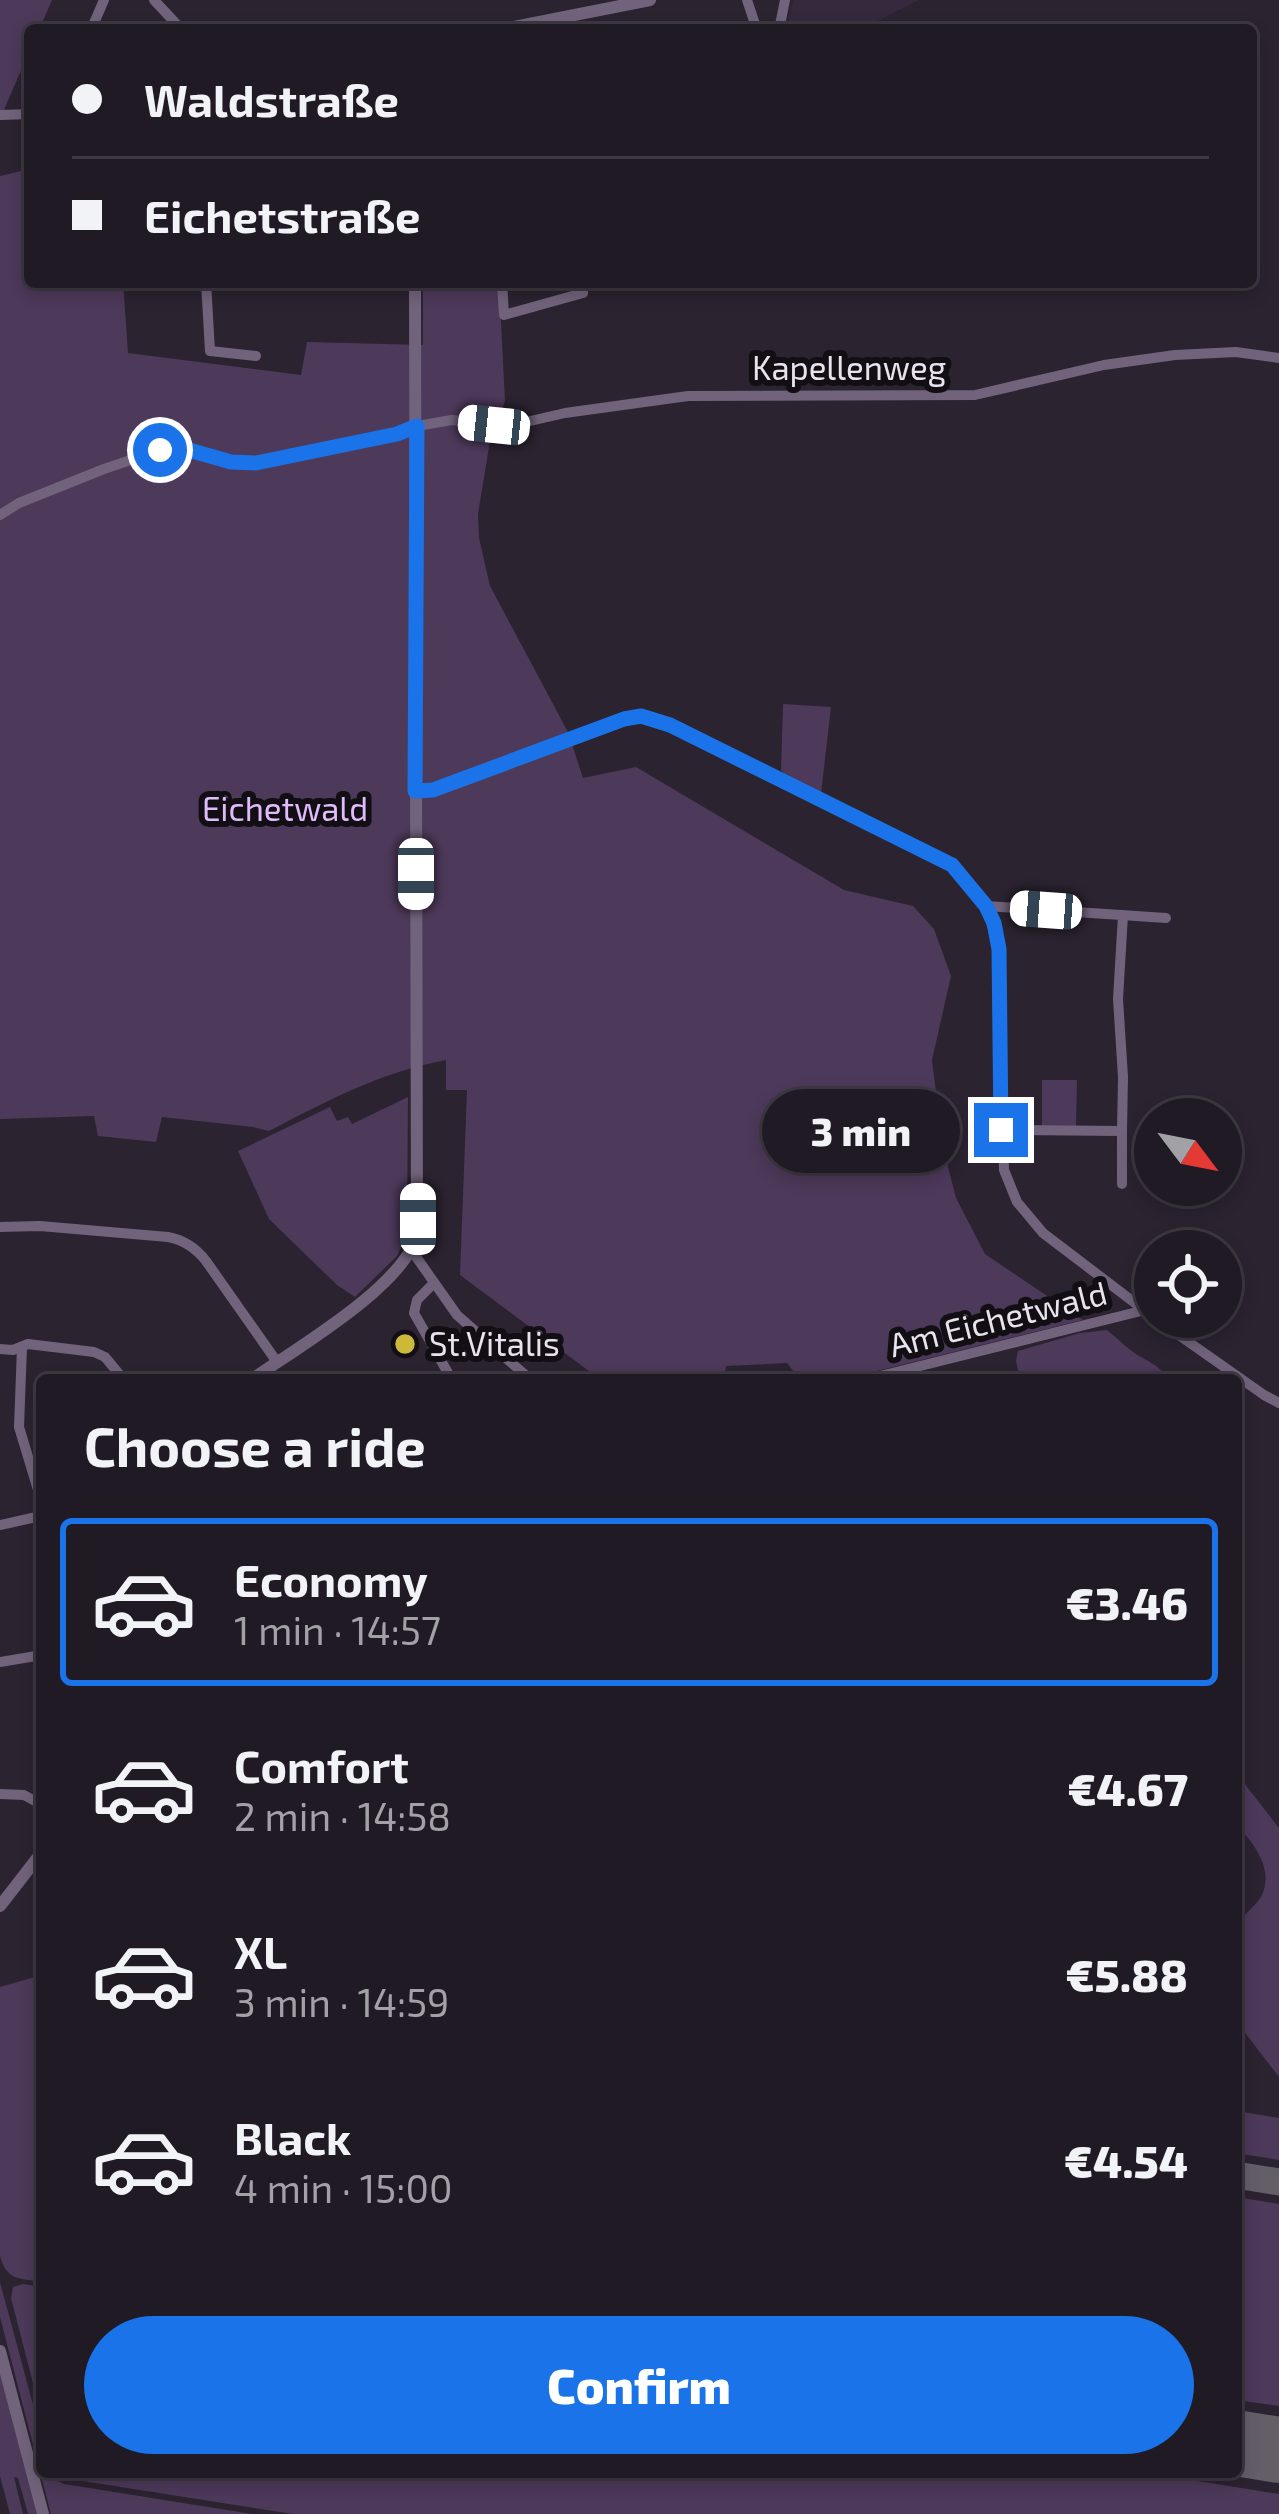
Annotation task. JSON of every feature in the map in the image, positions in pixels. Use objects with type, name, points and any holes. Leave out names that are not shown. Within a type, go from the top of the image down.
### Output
[{"type":"street","points":[[154,0],[176,24]]},
{"type":"street","points":[[529,24],[650,0]]},
{"type":"street","points":[[206,288],[210,351],[256,356]]},
{"type":"street","points":[[259,1374],[367,1297],[412,1251],[418,1219],[416,288]]},
{"type":"street","points":[[502,288],[504,315],[583,293],[583,288]]},
{"type":"street","name":"Kapellenweg","points":[[0,515],[19,503],[160,450],[182,448],[231,462],[256,463],[417,426],[452,421],[513,425],[688,396],[976,394],[1104,365],[1207,351],[1279,358]]},
{"type":"street","points":[[415,791],[433,790],[641,716],[670,725],[952,865],[994,923],[999,949],[1004,1170],[1017,1202],[1043,1233],[1134,1302]]},
{"type":"street","points":[[986,906],[1166,918]]},
{"type":"street","points":[[1121,1184],[1123,1078],[1118,999],[1123,915]]},
{"type":"street","points":[[1001,1130],[1122,1130]]},
{"type":"street","points":[[0,1226],[154,1235],[182,1241],[199,1252],[277,1362]]},
{"type":"street","points":[[412,1251],[462,1320],[524,1374]]},
{"type":"street","points":[[434,1283],[417,1300],[414,1312],[449,1374]]},
{"type":"street","name":"Am Eichetwald","points":[[888,1374],[1134,1313]]},
{"type":"street","points":[[1184,1338],[1234,1374]]},
{"type":"street","points":[[0,1349],[28,1345],[99,1353],[118,1374]]},
{"type":"street","points":[[22,1347],[19,1426],[36,1483]]},
{"type":"street","points":[[1242,1380],[1279,1402]]},
{"type":"street","points":[[0,1525],[36,1517]]},
{"type":"street","points":[[0,1662],[36,1656]]},
{"type":"street","points":[[0,1794],[36,1802]]},
{"type":"street","points":[[0,1906],[36,1860]]},
{"type":"street","points":[[0,2351],[43,2514]]},
{"type":"shaded area","points":[[793,0],[919,0],[872,24],[788,24]]},
{"type":"green space","points":[[0,0],[52,0],[42,24],[24,24],[24,64],[0,112]]},
{"type":"green space","name":"Eichetwald","points":[[24,170],[24,288],[123,288],[128,353],[301,375],[307,342],[423,345],[423,288],[499,288],[505,401],[490,441],[478,514],[479,538],[490,586],[568,732],[583,778],[636,767],[844,890],[913,906],[934,929],[951,976],[932,1060],[943,1148],[956,1198],[985,1254],[1083,1320],[865,1374],[794,1374],[787,1363],[726,1366],[726,1374],[593,1374],[460,1275],[467,1090],[446,1090],[446,1060],[377,1080],[269,1131],[162,1117],[156,1142],[98,1136],[94,1116],[0,1119],[0,176]]},
{"type":"green space","points":[[783,704],[831,707],[821,794],[781,770]]},
{"type":"green space","points":[[1042,1080],[1077,1080],[1076,1126],[1042,1126]]},
{"type":"green space","points":[[408,1097],[407,1235],[397,1256],[355,1297],[269,1219],[238,1151],[330,1107],[337,1121],[348,1117],[352,1124]]},
{"type":"green space","points":[[1107,1330],[1164,1374],[1019,1374],[1018,1351]]},
{"type":"green space","points":[[1242,1780],[1279,1828],[1279,2077],[1242,2029],[1242,1919],[1265,1885],[1264,1865],[1242,1831]]},
{"type":"green space","points":[[36,1977],[36,2281],[10,2274],[0,2256],[0,1987]]},
{"type":"green space","points":[[1242,2112],[1279,2118],[1279,2160],[1242,2154]]},
{"type":"green space","points":[[1242,2198],[1279,2204],[1279,2406],[1242,2401]]},
{"type":"green space","points":[[0,2282],[36,2416],[36,2456],[0,2317]]},
{"type":"green space","points":[[36,2286],[36,2395],[11,2298],[13,2287]]},
{"type":"green space","points":[[0,2374],[37,2514],[28,2514],[14,2477],[23,2514],[10,2514],[0,2476]]},
{"type":"green space","points":[[42,2478],[252,2514],[51,2514]]},
{"type":"green space","points":[[1179,2478],[1279,2494],[1279,2514],[293,2514],[70,2479]]},
{"type":"taxiway","points":[[1242,2176],[1279,2182]]},
{"type":"runway","points":[[1242,2444],[1279,2450]]},
{"type":"place","name":"St.Vitalis","points":[[405,1344]]},
{"type":"route","points":[[160,450],[182,448],[231,462],[256,463],[417,426],[415,791],[433,790],[641,716],[670,725],[952,865],[986,906],[999,949],[1001,1130]]}]
